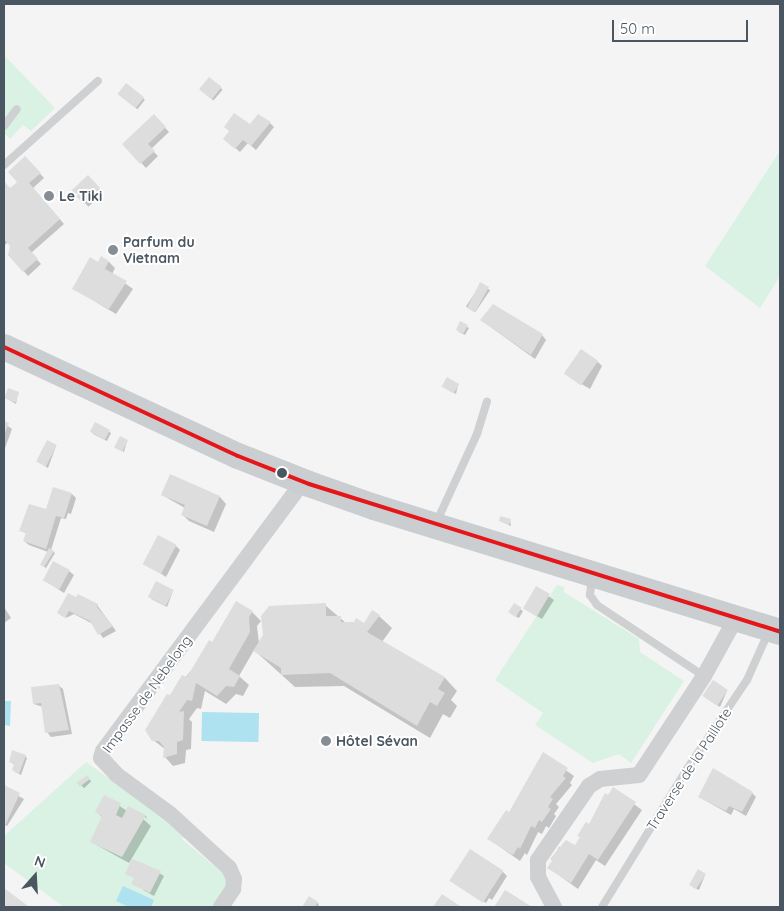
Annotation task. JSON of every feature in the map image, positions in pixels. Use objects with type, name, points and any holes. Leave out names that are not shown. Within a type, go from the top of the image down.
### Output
[{"type":"main road","points":[[4,348],[238,456],[303,482],[436,526],[775,630]]},
{"type":"street","name":"Impasse de Nebelong","points":[[221,907],[233,889],[234,879],[229,868],[170,814],[116,776],[102,758],[103,751],[303,482]]},
{"type":"street","points":[[554,907],[536,868],[538,860],[577,799],[589,786],[600,779],[639,775],[704,676],[736,618]]},
{"type":"lane","points":[[4,165],[98,81]]},
{"type":"lane","points":[[4,126],[17,109]]},
{"type":"lane","points":[[436,526],[477,434],[487,401]]},
{"type":"lane","points":[[593,573],[590,595],[598,605],[704,676]]},
{"type":"lane","name":"Traverse de la Paillote","points":[[602,907],[687,769],[747,680],[775,630]]},
{"type":"green space","points":[[4,55],[55,108],[31,131],[23,125],[10,139],[4,133]]},
{"type":"green space","points":[[780,151],[780,276],[760,308],[705,266]]},
{"type":"green space","points":[[557,585],[564,587],[564,592],[639,639],[640,652],[684,681],[631,763],[619,754],[593,763],[535,725],[543,713],[495,680]]},
{"type":"green space","points":[[86,762],[185,833],[182,839],[227,877],[228,887],[213,907],[64,907],[4,863],[4,836]]},
{"type":"water","points":[[4,701],[11,701],[10,726],[4,725]]},
{"type":"water","points":[[202,712],[259,713],[258,742],[201,741]]},
{"type":"water","points":[[123,886],[154,900],[151,907],[129,907],[116,901]]},
{"type":"building","points":[[209,77],[222,87],[212,99],[199,90]]},
{"type":"building","points":[[126,83],[144,97],[136,108],[117,94]]},
{"type":"building","points":[[234,113],[250,124],[258,114],[271,122],[251,146],[243,140],[235,149],[223,139],[229,131],[224,127]]},
{"type":"building","points":[[154,114],[166,127],[148,144],[155,151],[140,164],[122,144]]},
{"type":"building","points":[[25,156],[41,173],[29,183],[60,219],[28,248],[38,259],[23,272],[8,255],[10,246],[4,239],[4,181],[10,188],[17,182],[8,172]]},
{"type":"building","points":[[88,175],[100,188],[83,204],[71,191]]},
{"type":"building","points":[[101,256],[109,261],[105,269],[127,281],[109,309],[72,289],[90,257],[98,262]]},
{"type":"building","points":[[480,282],[489,287],[475,312],[467,308]]},
{"type":"building","points":[[493,304],[543,334],[531,355],[480,320]]},
{"type":"building","points":[[460,321],[468,325],[463,334],[456,330]]},
{"type":"building","points":[[581,349],[598,361],[581,386],[564,374]]},
{"type":"building","points":[[447,377],[459,384],[454,394],[442,387]]},
{"type":"building","points":[[8,388],[19,392],[16,402],[4,398]]},
{"type":"building","points":[[4,421],[9,423],[4,435]]},
{"type":"building","points":[[95,422],[110,430],[105,440],[90,432]]},
{"type":"building","points":[[120,436],[128,440],[122,452],[114,448]]},
{"type":"building","points":[[47,440],[57,445],[46,466],[36,461]]},
{"type":"building","points":[[170,474],[220,496],[207,526],[181,515],[185,505],[161,495]]},
{"type":"building","points":[[53,487],[72,493],[64,518],[56,516],[46,549],[23,541],[26,533],[19,531],[29,504],[46,509]]},
{"type":"building","points":[[500,516],[511,519],[509,525],[499,521]]},
{"type":"building","points":[[158,535],[177,545],[161,574],[143,564]]},
{"type":"building","points":[[49,548],[54,551],[44,567],[40,565]]},
{"type":"building","points":[[53,561],[70,570],[59,589],[43,580]]},
{"type":"building","points":[[156,581],[174,590],[166,606],[148,597]]},
{"type":"building","points":[[536,586],[550,594],[537,617],[523,609]]},
{"type":"building","points":[[68,593],[76,597],[78,594],[98,604],[97,607],[113,626],[98,635],[90,621],[69,611],[65,618],[57,613]]},
{"type":"building","points":[[236,601],[253,611],[249,617],[250,632],[229,669],[240,676],[234,687],[226,686],[217,696],[196,683],[192,701],[187,700],[179,712],[184,711],[183,740],[177,742],[177,754],[163,758],[164,747],[159,741],[152,741],[145,730],[167,694],[170,695],[182,675],[187,677],[209,640],[212,642]]},
{"type":"building","points":[[326,603],[326,616],[341,616],[341,622],[354,622],[356,618],[364,623],[372,610],[380,615],[367,632],[445,677],[438,689],[445,693],[437,706],[430,702],[417,726],[330,673],[281,675],[281,668],[253,651],[263,635],[261,616],[269,606]]},
{"type":"building","points":[[514,603],[522,608],[516,617],[508,612]]},
{"type":"building","points":[[713,680],[728,690],[717,706],[702,696]]},
{"type":"building","points":[[59,684],[69,730],[45,733],[41,703],[33,704],[31,687]]},
{"type":"building","points":[[12,750],[26,755],[19,774],[12,770],[14,764],[9,762]]},
{"type":"building","points":[[543,752],[568,768],[563,776],[566,778],[550,797],[553,799],[548,807],[551,809],[542,822],[539,820],[535,828],[531,826],[520,849],[518,847],[513,855],[487,839],[506,810],[509,812]]},
{"type":"building","points":[[713,768],[753,792],[742,812],[729,806],[726,811],[698,797]]},
{"type":"building","points":[[87,775],[90,779],[80,787],[77,783]]},
{"type":"building","points":[[4,785],[20,793],[4,828]]},
{"type":"building","points":[[613,787],[636,802],[598,860],[589,854],[571,883],[547,868],[552,861],[550,859],[566,840],[575,845],[580,837],[577,836],[586,822],[589,824],[605,793],[608,795]]},
{"type":"building","points":[[104,795],[121,803],[116,815],[122,818],[128,806],[146,815],[122,857],[90,842],[102,816],[95,812]]},
{"type":"building","points":[[470,849],[504,871],[483,903],[449,881]]},
{"type":"building","points":[[132,859],[161,871],[150,893],[131,884],[134,878],[125,874]]},
{"type":"building","points":[[698,869],[706,874],[696,889],[689,885]]},
{"type":"building","points":[[4,888],[28,906],[4,907]]},
{"type":"building","points":[[505,890],[510,893],[532,907],[494,907]]},
{"type":"building","points":[[442,894],[457,904],[462,907],[433,907]]},
{"type":"building","points":[[309,896],[318,902],[315,907],[302,907]]},
{"type":"transit line","points":[[4,347],[238,456],[309,484],[780,632]]},
{"type":"place","name":"Le Tiki","points":[[49,196]]},
{"type":"place","name":"Parfum du Vietnam","points":[[113,250]]},
{"type":"place","name":"Hôtel Sévan","points":[[326,741]]}]
